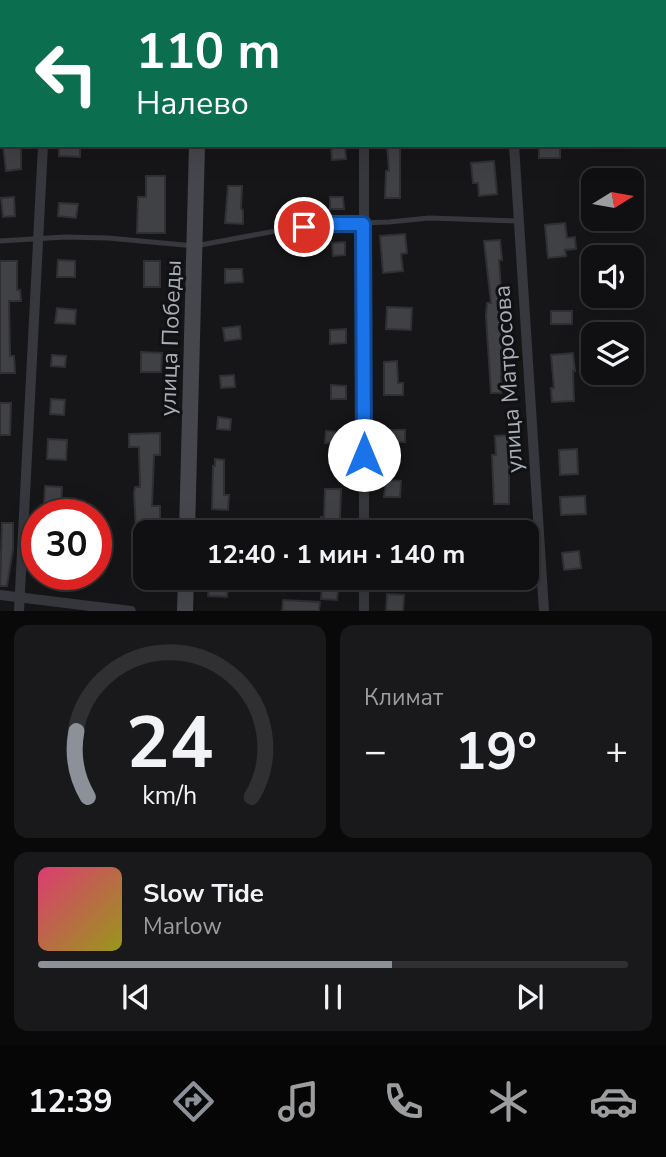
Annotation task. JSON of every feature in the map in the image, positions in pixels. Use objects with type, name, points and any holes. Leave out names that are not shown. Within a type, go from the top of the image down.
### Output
[{"type":"street","points":[[19,611],[43,147]]},
{"type":"street","name":"улица Победы","points":[[187,520],[197,147]]},
{"type":"street","points":[[364,147],[364,520]]},
{"type":"street","name":"улица Матросова","points":[[514,147],[544,611]]},
{"type":"street","points":[[185,611],[186,590]]},
{"type":"street","points":[[364,590],[364,611]]},
{"type":"street","points":[[0,595],[131,611]]},
{"type":"lane","points":[[0,241],[65,237],[108,238],[195,246],[328,224],[429,218],[519,221]]},
{"type":"building","points":[[3,147],[21,147],[21,169],[6,171]]},
{"type":"building","points":[[59,147],[80,147],[80,157],[59,156]]},
{"type":"building","points":[[345,147],[346,159],[332,160],[331,148]]},
{"type":"building","points":[[387,147],[400,147],[400,198],[385,198],[386,171],[389,171]]},
{"type":"building","points":[[539,147],[560,147],[560,158],[539,158]]},
{"type":"building","points":[[494,161],[497,194],[479,196],[478,183],[473,183],[471,163]]},
{"type":"building","points":[[146,176],[165,176],[165,233],[137,233],[138,197],[146,197]]},
{"type":"building","points":[[228,186],[242,186],[243,224],[225,223]]},
{"type":"building","points":[[14,197],[15,216],[3,217],[1,198]]},
{"type":"building","points":[[330,197],[343,197],[344,209],[330,209]]},
{"type":"building","points":[[59,203],[78,204],[76,218],[58,216]]},
{"type":"building","points":[[565,223],[567,238],[575,237],[576,249],[565,250],[566,256],[548,258],[545,225]]},
{"type":"building","points":[[405,234],[407,253],[401,254],[403,271],[383,273],[380,236]]},
{"type":"building","points":[[500,240],[503,303],[501,393],[491,393],[486,316],[487,303],[491,303],[484,241]]},
{"type":"building","points":[[345,242],[345,255],[333,256],[332,243]]},
{"type":"building","points":[[58,260],[75,261],[75,277],[57,277]]},
{"type":"building","points":[[0,261],[17,261],[17,290],[20,290],[21,301],[9,301],[10,356],[14,356],[15,373],[0,373]]},
{"type":"building","points":[[144,261],[160,261],[160,287],[144,287]]},
{"type":"building","points":[[225,269],[242,269],[243,282],[225,283]]},
{"type":"building","points":[[387,307],[412,308],[411,330],[386,329]]},
{"type":"building","points":[[57,308],[76,310],[75,324],[55,323]]},
{"type":"building","points":[[551,311],[572,311],[572,324],[551,324]]},
{"type":"building","points":[[240,326],[241,339],[225,341],[223,328]]},
{"type":"building","points":[[346,329],[346,343],[330,344],[330,330]]},
{"type":"building","points":[[141,352],[162,353],[161,372],[141,372]]},
{"type":"building","points":[[573,353],[574,401],[552,402],[551,388],[554,388],[551,355]]},
{"type":"building","points":[[52,355],[66,356],[65,367],[51,366]]},
{"type":"building","points":[[397,361],[398,383],[403,383],[403,395],[384,395],[384,362]]},
{"type":"building","points":[[234,375],[235,387],[221,388],[220,376]]},
{"type":"building","points":[[331,385],[346,386],[346,399],[331,399]]},
{"type":"building","points":[[51,399],[65,400],[64,415],[50,414]]},
{"type":"building","points":[[0,403],[11,403],[10,435],[0,435]]},
{"type":"building","points":[[218,417],[231,419],[230,430],[217,429]]},
{"type":"building","points":[[385,430],[405,430],[405,442],[385,442]]},
{"type":"building","points":[[326,431],[343,432],[342,444],[325,443]]},
{"type":"building","points":[[160,433],[160,455],[154,455],[152,506],[160,506],[160,520],[135,520],[134,493],[135,487],[140,487],[139,447],[129,447],[129,434]]},
{"type":"building","points":[[509,435],[509,504],[494,504],[492,455],[496,455],[495,436]]},
{"type":"building","points":[[48,439],[67,440],[66,460],[47,459]]},
{"type":"building","points":[[577,449],[578,474],[560,475],[559,450]]},
{"type":"building","points":[[215,459],[224,460],[224,495],[229,495],[228,510],[212,509]]},
{"type":"building","points":[[386,480],[401,481],[400,497],[384,497]]},
{"type":"building","points":[[45,486],[62,487],[61,499],[44,499]]},
{"type":"building","points":[[325,489],[341,489],[340,519],[343,520],[321,520],[324,517]]},
{"type":"building","points":[[585,496],[586,514],[561,515],[560,497]]},
{"type":"building","points":[[2,523],[13,523],[13,549],[7,586],[0,586]]},
{"type":"building","points":[[579,551],[581,568],[564,570],[562,553]]},
{"type":"building","points":[[208,590],[228,590],[227,597],[208,596]]},
{"type":"building","points":[[322,590],[338,590],[337,600],[321,599]]},
{"type":"building","points":[[387,594],[404,595],[403,611],[386,611]]},
{"type":"building","points":[[283,600],[320,602],[319,611],[282,611]]},
{"type":"route","points":[[304,227],[363,224],[364,455]]}]
